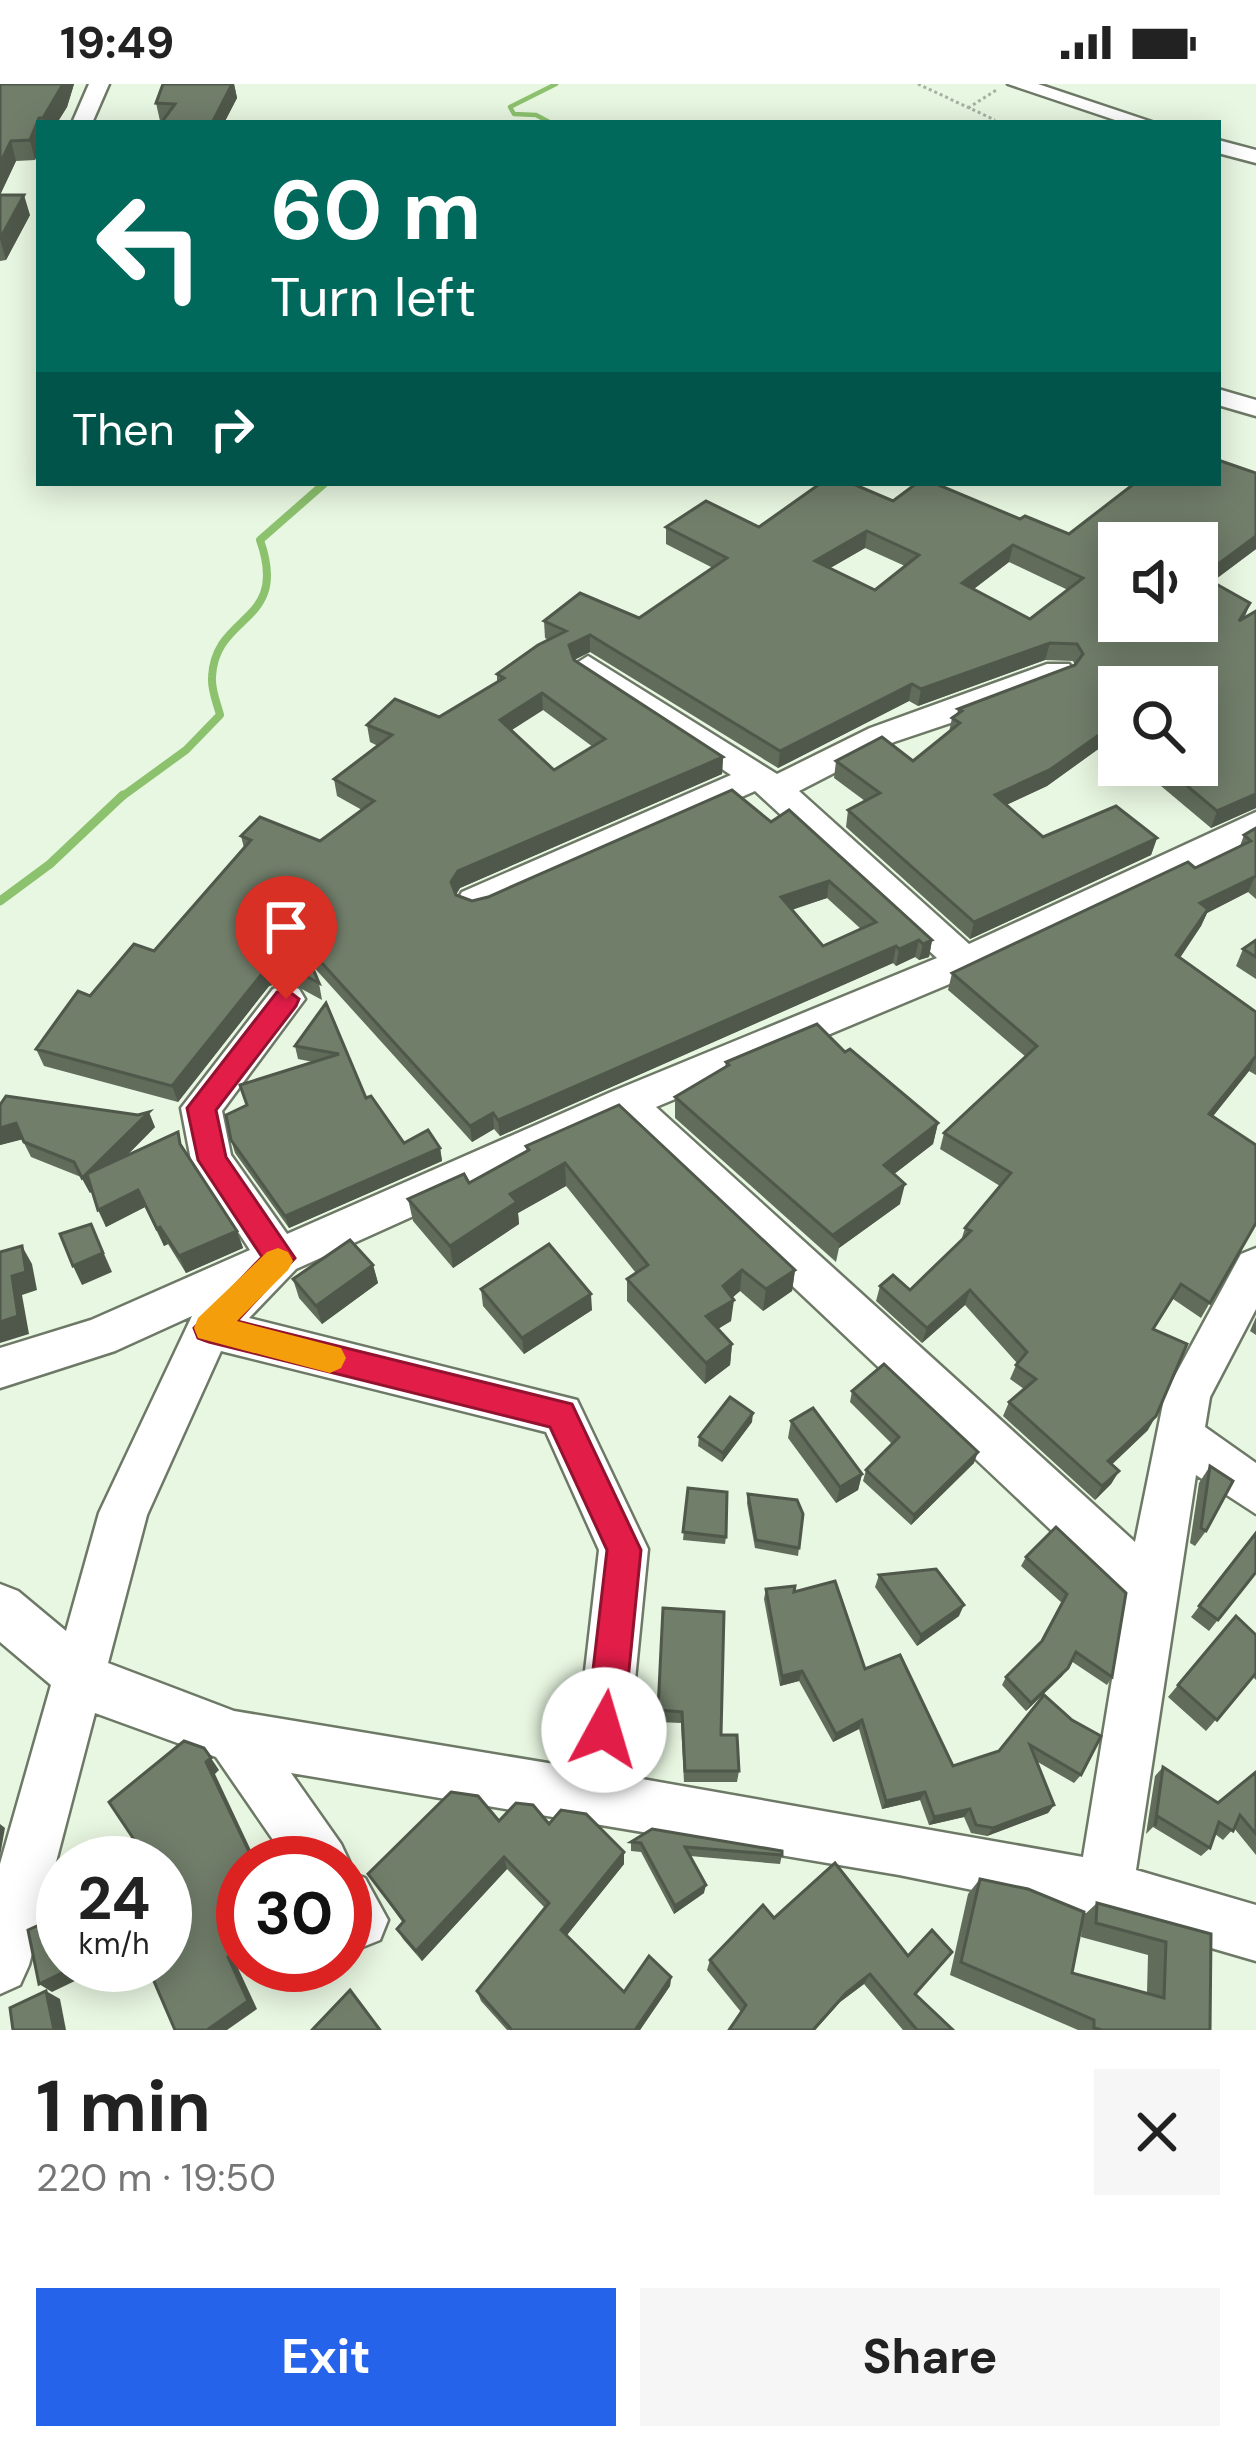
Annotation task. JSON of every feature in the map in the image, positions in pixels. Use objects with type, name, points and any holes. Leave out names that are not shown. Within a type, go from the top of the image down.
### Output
[{"type":"street","points":[[83,120],[99,84]]},
{"type":"street","points":[[1018,84],[1135,120]]},
{"type":"street","points":[[1221,147],[1256,157]]},
{"type":"street","points":[[1221,398],[1256,408]]},
{"type":"street","points":[[588,667],[767,783],[965,962]]},
{"type":"street","points":[[475,901],[883,735],[1058,671]]},
{"type":"street","points":[[0,1368],[99,1337],[625,1103],[965,962],[1256,824]]},
{"type":"street","points":[[280,1258],[212,1160],[201,1108],[286,999]]},
{"type":"street","points":[[625,1103],[1153,1592]]},
{"type":"street","points":[[0,1964],[123,1513],[209,1328],[280,1258]]},
{"type":"street","points":[[1105,1889],[1188,1394],[1241,1339],[1256,1268]]},
{"type":"street","points":[[209,1328],[561,1415],[624,1550],[604,1730],[568,1790]]},
{"type":"street","points":[[1179,1436],[1256,1491]]},
{"type":"street","points":[[0,1609],[81,1677],[110,1693],[234,1737],[568,1790],[1105,1889],[1256,1933]]},
{"type":"street","points":[[234,1737],[303,1836]]},
{"type":"path","points":[[918,84],[995,120]]},
{"type":"path","points":[[968,108],[1006,84]]},
{"type":"building","points":[[0,84],[63,84],[43,118],[36,120],[30,140],[11,141],[0,163]]},
{"type":"building","points":[[163,84],[232,84],[214,120],[163,120],[175,104],[156,103]]},
{"type":"building","points":[[0,195],[24,195],[0,239]]},
{"type":"building","points":[[1221,461],[1256,473],[1256,536],[1218,564],[1218,522],[1098,522],[1098,642],[1218,642],[1218,585],[1250,603],[1239,621],[1256,611],[1256,794],[1217,811],[1187,786],[1218,786],[1218,666],[1098,666],[1098,736],[1051,769],[995,795],[1043,837],[1116,806],[1157,838],[974,922],[848,810],[880,793],[836,761],[882,737],[913,761],[960,723],[952,718],[962,711],[958,709],[1075,665],[1083,654],[1077,644],[1050,643],[921,689],[912,684],[780,751],[590,635],[569,645],[574,660],[723,757],[458,871],[451,882],[456,895],[472,901],[488,897],[732,790],[771,822],[789,810],[932,940],[896,946],[498,1120],[493,1113],[470,1126],[301,940],[319,983],[283,964],[265,970],[172,1086],[36,1049],[78,991],[90,996],[134,944],[154,951],[251,840],[241,836],[260,817],[320,841],[374,801],[334,779],[392,735],[367,725],[395,699],[439,717],[504,678],[497,674],[566,631],[544,621],[580,593],[639,618],[727,558],[666,527],[706,501],[759,527],[817,486],[858,486],[893,501],[913,486],[941,486],[1020,519],[1025,516],[1069,534],[1131,486],[1221,486]],"holes":[[[867,531],[919,555],[875,590],[815,561]],[[1013,545],[1083,578],[1030,619],[962,583]],[[542,693],[605,739],[554,770],[500,720]],[[829,881],[876,922],[823,946],[781,897]]]},
{"type":"building","points":[[1256,828],[1256,876],[1200,903],[1208,909],[1176,955],[1256,1012],[1256,1056],[1209,1114],[1256,1145],[1256,1223],[1210,1303],[1181,1284],[1153,1329],[1187,1344],[1156,1416],[1108,1461],[1119,1471],[1102,1486],[1009,1402],[1036,1379],[1016,1365],[1027,1352],[970,1290],[927,1328],[880,1286],[893,1275],[910,1290],[971,1231],[965,1228],[1011,1173],[944,1133],[1037,1046],[952,973],[1188,862],[1195,868],[1251,841],[1244,835]]},
{"type":"building","points":[[1256,940],[1256,957],[1243,949]]},
{"type":"building","points":[[326,1003],[366,1098],[371,1096],[404,1143],[428,1130],[440,1148],[285,1216],[231,1140],[226,1115],[247,1105],[240,1085],[339,1054],[295,1046]]},
{"type":"building","points":[[817,1024],[845,1052],[850,1049],[938,1123],[884,1165],[905,1184],[833,1235],[840,1242],[675,1097],[729,1065],[726,1062]]},
{"type":"building","points":[[6,1096],[138,1115],[149,1112],[82,1178],[74,1162],[24,1142],[16,1123],[0,1128],[0,1105]]},
{"type":"building","points":[[619,1105],[795,1270],[766,1289],[742,1270],[723,1286],[734,1300],[706,1316],[732,1344],[706,1363],[627,1279],[648,1265],[565,1163],[510,1194],[517,1202],[450,1246],[408,1199],[464,1174],[469,1183],[529,1150],[526,1146]]},
{"type":"building","points":[[178,1132],[180,1144],[237,1231],[179,1256],[157,1229],[138,1190],[98,1210],[87,1174]]},
{"type":"building","points":[[91,1224],[103,1253],[73,1266],[60,1234]]},
{"type":"building","points":[[350,1240],[373,1265],[316,1306],[293,1279]]},
{"type":"building","points":[[549,1244],[591,1294],[522,1338],[481,1289]]},
{"type":"building","points":[[22,1246],[26,1272],[12,1276],[18,1316],[0,1322],[0,1252]]},
{"type":"building","points":[[884,1364],[978,1452],[914,1515],[866,1470],[899,1437],[852,1391]]},
{"type":"building","points":[[730,1397],[753,1413],[723,1453],[699,1437]]},
{"type":"building","points":[[813,1408],[862,1474],[840,1487],[791,1421]]},
{"type":"building","points":[[1210,1466],[1233,1481],[1206,1531],[1201,1528]]},
{"type":"building","points":[[688,1488],[727,1492],[726,1537],[683,1532]]},
{"type":"building","points":[[748,1494],[797,1500],[803,1514],[799,1548],[756,1540]]},
{"type":"building","points":[[1056,1527],[1126,1593],[1112,1677],[1076,1652],[1068,1668],[1031,1703],[1006,1677],[1042,1641],[1067,1594],[1026,1557]]},
{"type":"building","points":[[1256,1533],[1256,1572],[1218,1620],[1199,1606]]},
{"type":"building","points":[[936,1569],[964,1605],[921,1635],[879,1575]]},
{"type":"building","points":[[835,1581],[865,1669],[900,1655],[953,1766],[999,1751],[1044,1695],[1072,1720],[1101,1736],[1081,1775],[1030,1745],[1054,1805],[993,1828],[976,1825],[970,1809],[934,1817],[925,1792],[886,1801],[862,1720],[836,1734],[802,1671],[782,1676],[766,1589],[795,1586],[794,1592]]},
{"type":"building","points":[[663,1608],[724,1612],[721,1735],[737,1735],[739,1771],[685,1771],[682,1712],[658,1710]]},
{"type":"building","points":[[1236,1616],[1256,1635],[1256,1673],[1217,1720],[1178,1685]]},
{"type":"building","points":[[184,1741],[204,1748],[211,1758],[206,1762],[242,1836],[216,1836],[216,1992],[244,1992],[248,2001],[207,2030],[175,2030],[159,1992],[192,1992],[192,1836],[132,1836],[109,1802]]},
{"type":"building","points":[[1163,1767],[1218,1803],[1256,1772],[1256,1834],[1240,1815],[1233,1831],[1219,1822],[1210,1848],[1157,1816],[1155,1826]]},
{"type":"building","points":[[451,1792],[478,1796],[499,1821],[516,1803],[533,1805],[549,1824],[561,1810],[586,1814],[624,1852],[561,1930],[624,1992],[649,1956],[671,1977],[635,2030],[512,2030],[477,1991],[549,1903],[504,1857],[416,1951],[397,1929],[404,1921],[372,1879],[372,1870]]},
{"type":"building","points":[[652,1829],[782,1851],[782,1855],[685,1847],[706,1885],[675,1906],[641,1843],[631,1842]]},
{"type":"building","points":[[835,1863],[908,1956],[932,1930],[952,1952],[915,1994],[953,2030],[917,2030],[870,1974],[813,2030],[729,2030],[746,2005],[710,1960],[763,1905],[774,1918]]},
{"type":"building","points":[[980,1879],[1028,1889],[1084,1912],[1072,1973],[1164,1998],[1166,1942],[1096,1923],[1097,1903],[1211,1934],[1210,2030],[1094,2028],[1094,2020],[961,1962]]},
{"type":"building","points":[[36,1926],[36,1969],[28,1930]]},
{"type":"building","points":[[46,1992],[54,2030],[13,2030],[10,2008]]},
{"type":"building","points":[[352,1992],[380,2030],[312,2030]]},
{"type":"waterway","points":[[545,120],[514,114],[510,107],[556,84]]},
{"type":"waterway","points":[[120,798],[186,750],[220,715],[212,682],[216,656],[259,604],[266,588],[260,540],[322,486]]},
{"type":"waterway","points":[[0,901],[50,864],[123,795]]},
{"type":"slow traffic","points":[[278,1261],[209,1328],[330,1358]]},
{"type":"route","points":[[286,999],[201,1108],[212,1160],[280,1258],[209,1328],[561,1415],[624,1550],[604,1730]]}]
